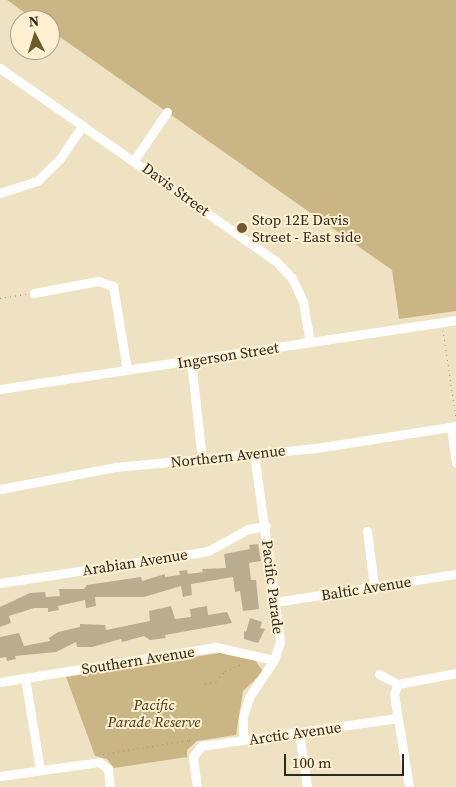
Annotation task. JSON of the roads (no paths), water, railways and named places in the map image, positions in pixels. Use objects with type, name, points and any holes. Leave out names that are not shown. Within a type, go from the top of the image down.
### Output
[{"type":"street","name":"Davis Street","points":[[0,68],[135,159],[276,261],[292,278],[303,302],[310,342]]},
{"type":"street","points":[[135,159],[167,112]]},
{"type":"street","points":[[0,193],[37,181],[58,160],[83,125]]},
{"type":"street","points":[[34,293],[98,281],[113,286],[127,370]]},
{"type":"street","name":"Ingerson Street","points":[[0,389],[456,320]]},
{"type":"street","points":[[192,361],[202,459]]},
{"type":"street","points":[[454,424],[456,463]]},
{"type":"street","name":"Northern Avenue","points":[[0,489],[115,467],[254,454],[454,424]]},
{"type":"street","name":"Pacific Parade","points":[[243,740],[243,717],[248,697],[274,660],[280,641],[266,526],[254,454]]},
{"type":"street","name":"Arabian Avenue","points":[[0,583],[208,551],[248,529],[266,526]]},
{"type":"street","points":[[367,531],[374,586]]},
{"type":"street","name":"Baltic Avenue","points":[[275,602],[456,574]]},
{"type":"street","name":"Southern Avenue","points":[[0,682],[216,647],[274,660]]},
{"type":"street","points":[[379,674],[398,684],[456,673]]},
{"type":"street","points":[[25,678],[40,770]]},
{"type":"street","points":[[398,684],[394,694],[409,787]]},
{"type":"street","name":"Arctic Avenue","points":[[198,787],[198,749],[243,740],[398,718]]},
{"type":"street","points":[[299,732],[307,787]]},
{"type":"street","points":[[0,776],[99,762],[108,769],[110,787]]},
{"type":"place","name":"Stop 12E Davis Street - East side","points":[[242,228]]},
{"type":"park label","name":"Pacific Parade Reserve","points":[[154,712]]}]
